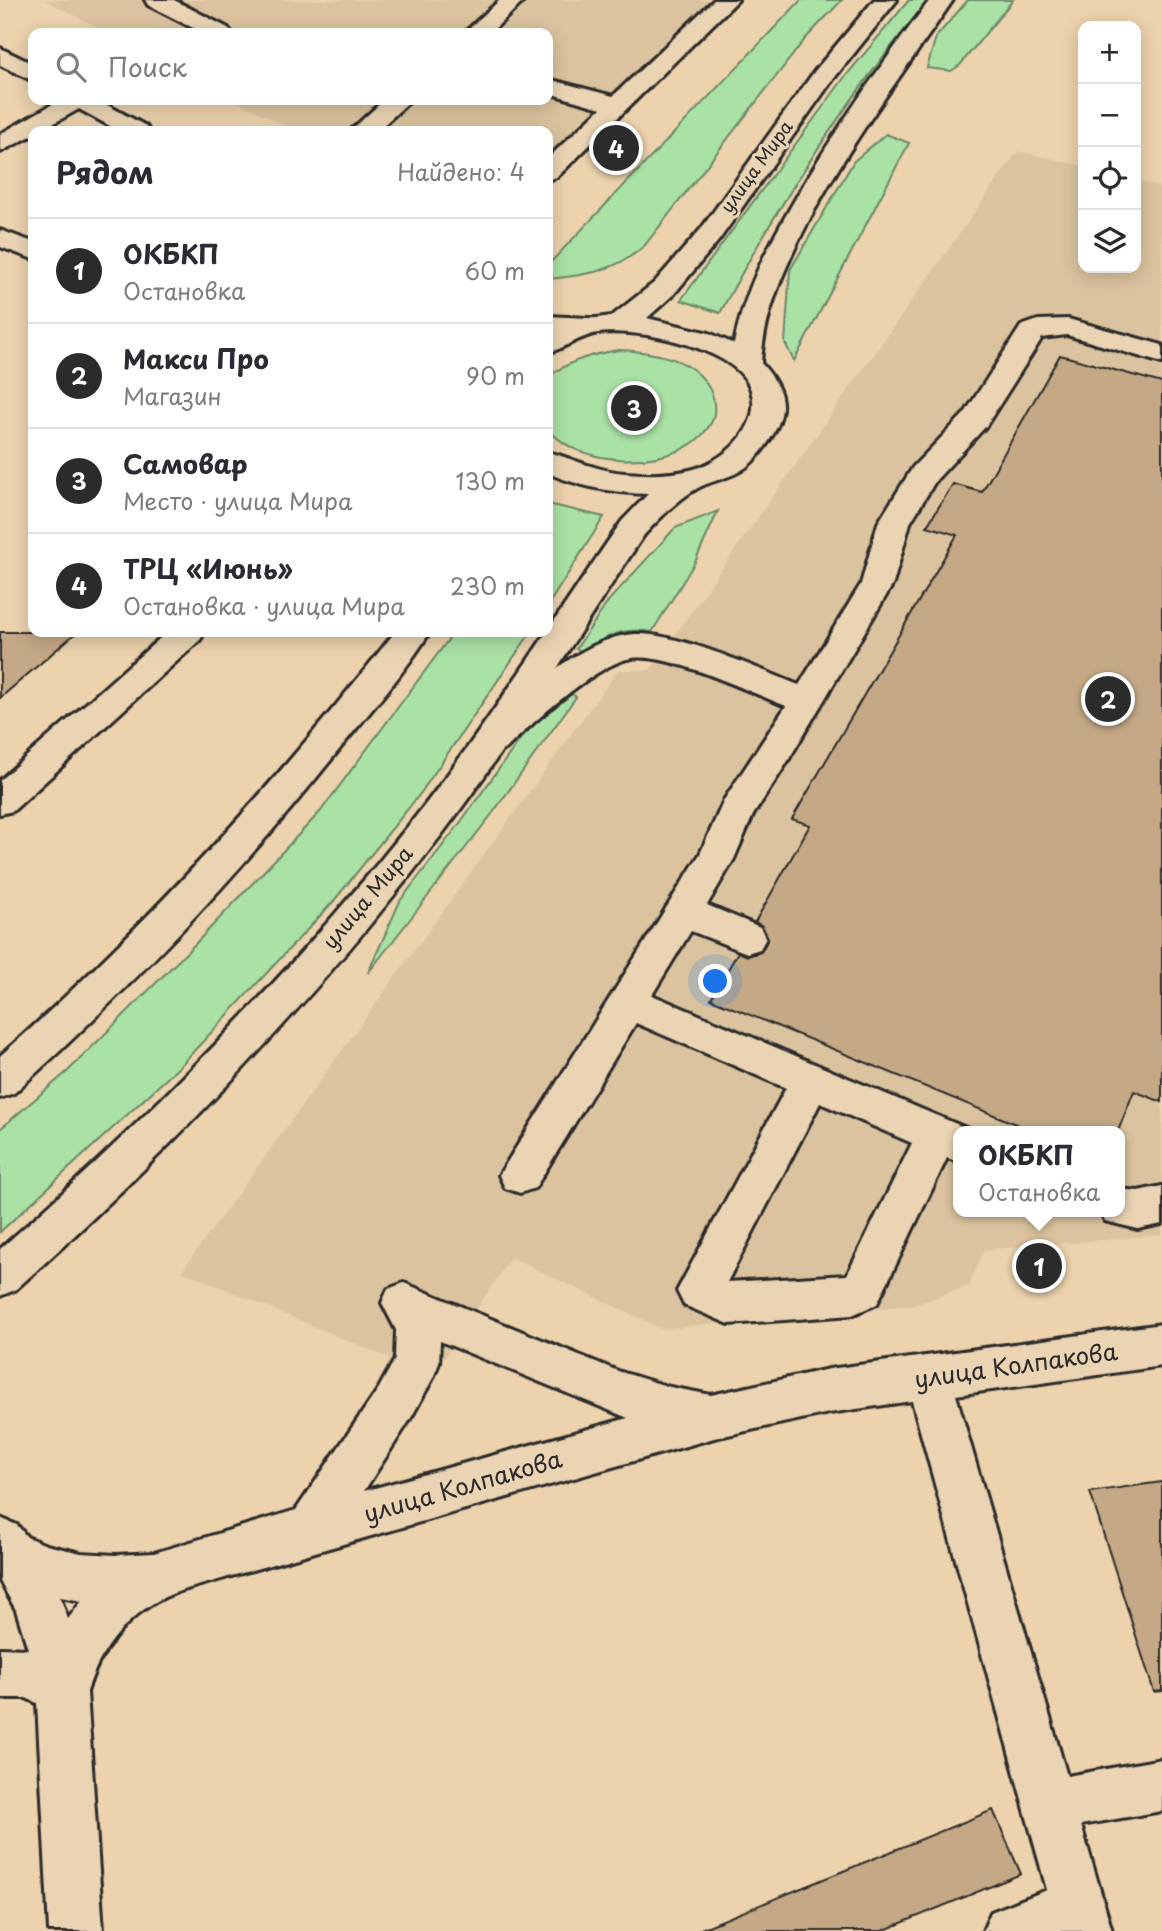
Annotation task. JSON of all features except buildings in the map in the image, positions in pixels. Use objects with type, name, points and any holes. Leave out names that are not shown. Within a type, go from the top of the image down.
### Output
[{"type":"main road","points":[[156,0],[210,28]]},
{"type":"main road","points":[[482,28],[514,0]]},
{"type":"main road","points":[[553,167],[727,0]]},
{"type":"main road","name":"улица Мира","points":[[607,324],[632,317],[655,297],[700,246],[825,72],[886,0]]},
{"type":"main road","points":[[747,365],[751,320],[782,247],[869,97],[942,0]]},
{"type":"main road","points":[[0,55],[28,71]]},
{"type":"main road","points":[[553,87],[618,105]]},
{"type":"main road","points":[[32,126],[69,105]]},
{"type":"main road","points":[[88,105],[127,126]]},
{"type":"main road","points":[[367,117],[389,105]]},
{"type":"main road","points":[[0,144],[28,128]]},
{"type":"main road","points":[[0,238],[28,249]]},
{"type":"main road","points":[[553,324],[653,327],[690,334],[722,348],[747,365],[762,384],[768,399],[761,431],[744,453],[725,469],[688,480],[655,484],[603,481],[553,464]]},
{"type":"main road","points":[[553,342],[607,324]]},
{"type":"main road","points":[[520,1175],[684,912],[716,859],[737,810],[877,584],[890,534],[905,504],[933,462],[976,419],[1031,332],[1038,328],[1068,327],[1162,354]]},
{"type":"main road","name":"улица Мира","points":[[0,1276],[96,1191],[190,1098],[288,992],[419,836],[483,752],[633,528],[660,500],[688,480]]},
{"type":"main road","points":[[0,802],[182,637]]},
{"type":"main road","points":[[0,1081],[46,1042],[150,940],[256,828],[336,732],[409,637]]},
{"type":"main road","points":[[483,752],[534,704],[581,669],[606,653],[628,647],[646,646],[669,652],[806,701]]},
{"type":"main road","points":[[684,912],[747,937]]},
{"type":"main road","points":[[628,1002],[811,1080],[948,1139],[862,1290],[852,1295],[740,1304],[718,1300],[699,1291],[811,1080]]},
{"type":"main road","points":[[1125,1209],[1138,1210],[1162,1205]]},
{"type":"main road","points":[[311,1530],[396,1403],[417,1363],[418,1330],[404,1303],[490,1342],[642,1403],[676,1412],[714,1416]]},
{"type":"main road","name":"улица Колпакова","points":[[76,1931],[62,1692],[73,1658],[97,1623],[113,1604],[134,1587],[156,1576],[311,1530],[714,1416],[829,1391],[1162,1345]]},
{"type":"main road","points":[[929,1379],[1081,1918],[1010,1931]]},
{"type":"main road","points":[[6,1549],[32,1565],[77,1577],[129,1580],[156,1576]]},
{"type":"main road","points":[[6,1549],[25,1574],[47,1625],[62,1692]]},
{"type":"main road","points":[[0,1673],[39,1675],[51,1681],[62,1692]]},
{"type":"main road","points":[[1049,1805],[1162,1785]]},
{"type":"shaded area","points":[[45,0],[740,0],[553,179],[553,126],[286,126],[244,105],[553,105],[553,28],[98,28]]},
{"type":"shaded area","points":[[1018,151],[1078,165],[1078,273],[1141,273],[1141,182],[1162,188],[1162,1235],[984,1250],[969,1286],[913,1305],[662,1329],[511,1257],[432,1376],[182,1271],[618,670],[650,670]]},
{"type":"green space","points":[[801,0],[842,0],[806,38],[645,245],[611,267],[587,274],[553,278],[553,260]]},
{"type":"green space","points":[[909,0],[929,0],[870,74],[816,151],[766,230],[720,313],[681,300],[844,78]]},
{"type":"green space","points":[[968,0],[1013,0],[960,65],[951,71],[927,68],[936,37]]},
{"type":"green space","points":[[886,134],[909,143],[794,361],[785,343],[790,270],[854,161]]},
{"type":"green space","points":[[619,350],[647,353],[661,355],[687,366],[698,373],[713,397],[714,414],[711,423],[701,436],[688,446],[656,457],[604,457],[577,450],[562,441],[553,434],[553,374],[582,358]]},
{"type":"green space","points":[[553,505],[604,517],[553,597]]},
{"type":"green space","points":[[718,511],[695,562],[652,632],[624,632],[608,637],[585,652],[576,649],[610,599],[675,528]]},
{"type":"green space","points":[[450,637],[528,637],[420,794],[333,902],[179,1067],[0,1232],[0,1129],[68,1071],[197,942],[320,812]]},
{"type":"green space","points":[[572,694],[576,697],[492,814],[368,973],[400,901],[529,727]]},
{"type":"place","name":"ТРЦ «Июнь»","points":[[616,148]]},
{"type":"place","name":"Самовар","points":[[634,408]]},
{"type":"place","name":"Макси Про","points":[[1108,699]]},
{"type":"place","name":"ОКБКП","points":[[1039,1266]]}]
